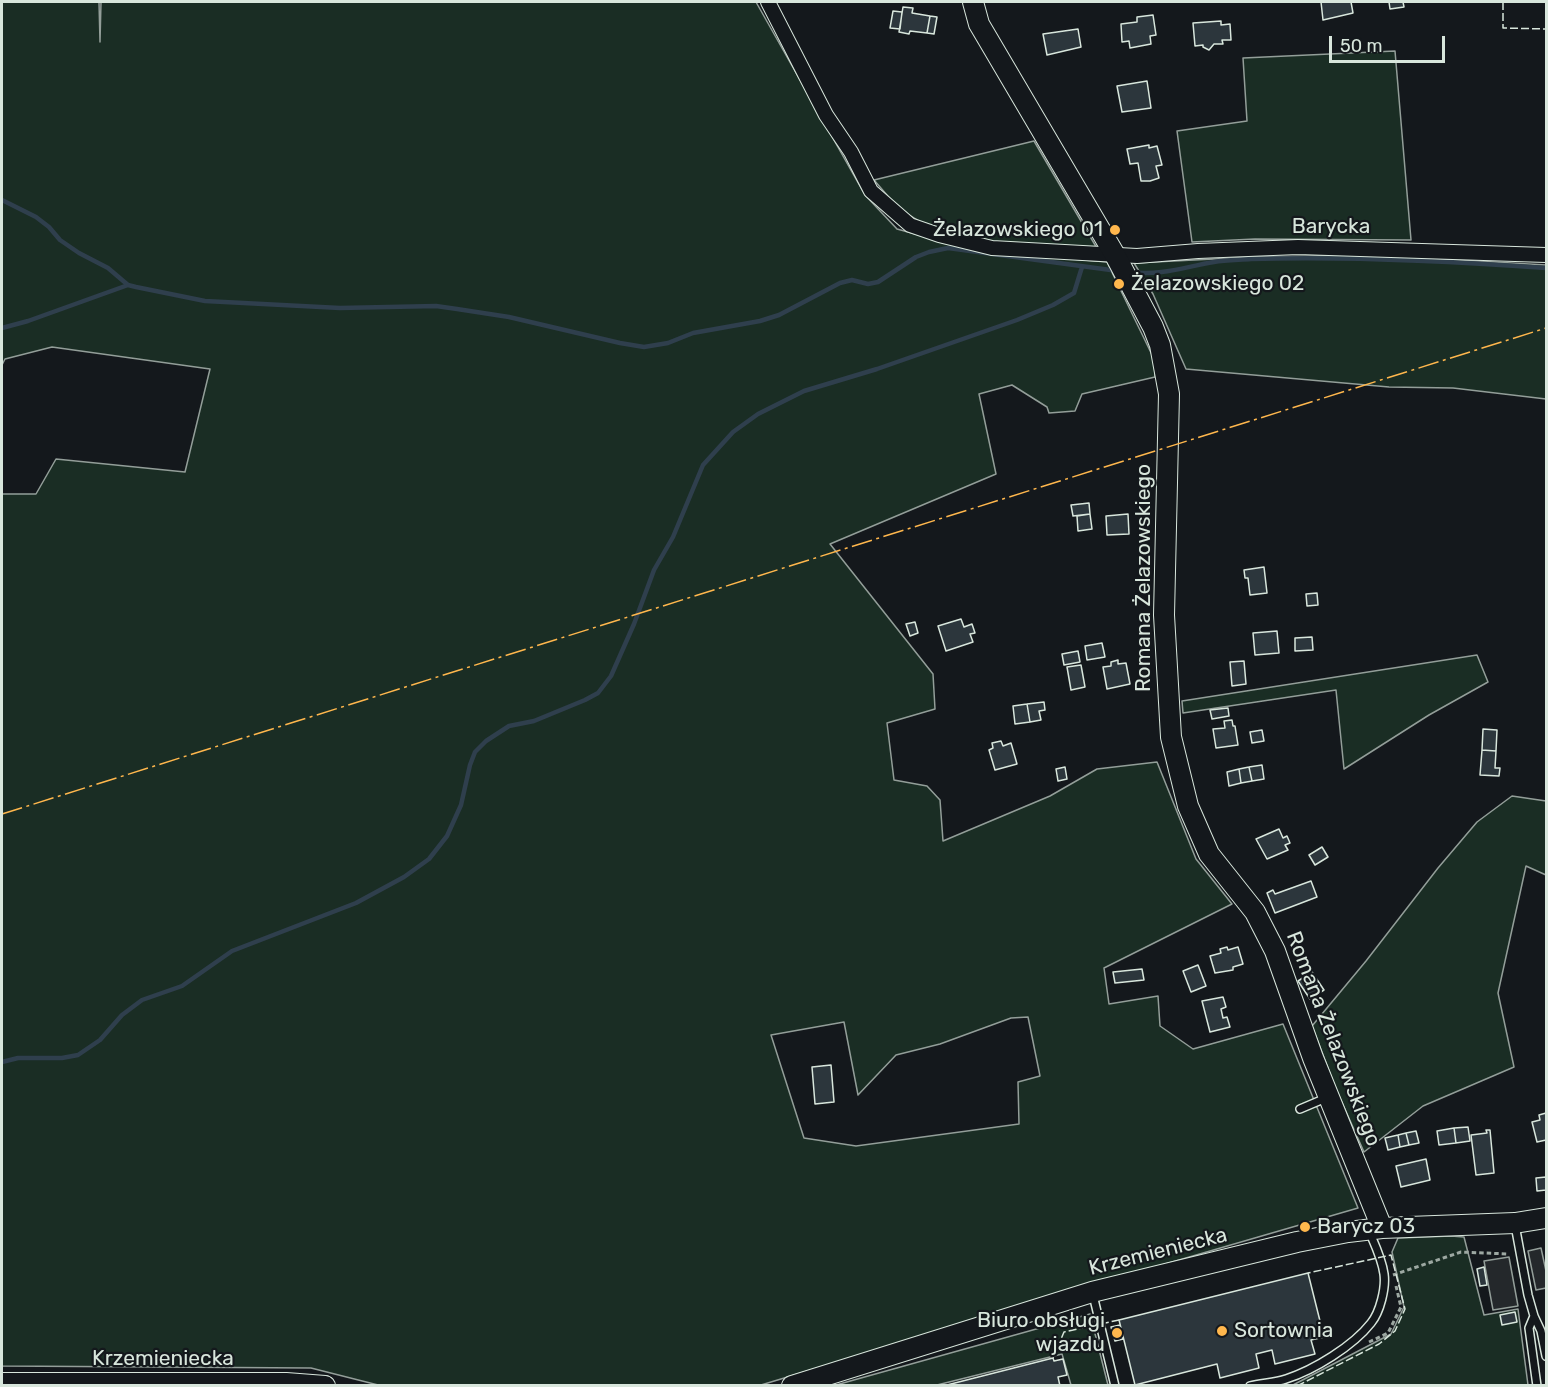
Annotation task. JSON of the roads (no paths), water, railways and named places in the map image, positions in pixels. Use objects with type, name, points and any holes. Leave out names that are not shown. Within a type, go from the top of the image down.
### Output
[{"type":"street","name":"Barycka","points":[[768,2],[826,115],[851,152],[871,191],[909,225],[939,235],[992,248],[1117,258],[1198,251],[1298,247],[1546,255]]},
{"type":"street","name":"Romana Żelazowskiego","points":[[974,2],[979,24],[1117,258],[1160,345],[1168,394],[1164,615],[1171,737],[1174,752],[1188,806],[1209,854],[1255,912],[1275,951],[1375,1229]]},
{"type":"street","name":"Krzemieniecka","points":[[792,1386],[1092,1292],[1297,1242],[1375,1229],[1515,1223],[1546,1218]]},
{"type":"street","name":"Krzemieniecka","points":[[2,1383],[286,1383],[325,1386]]},
{"type":"lane","points":[[1300,1109],[1328,1096]]},
{"type":"lane","points":[[1515,1223],[1534,1316],[1541,1331],[1546,1356]]},
{"type":"lane","points":[[1250,1386],[1286,1379],[1313,1366],[1337,1353],[1373,1322],[1382,1299],[1385,1277],[1375,1229]]},
{"type":"lane","points":[[1092,1292],[1115,1386]]},
{"type":"lane","points":[[1534,1316],[1529,1328],[1537,1386]]},
{"type":"waterway","points":[[2,200],[36,217],[60,240],[108,268],[128,285],[136,287],[205,301],[340,308],[436,306],[509,317],[644,347],[668,343],[693,333],[760,321],[779,315],[840,283],[852,280],[868,284],[878,282],[916,257],[948,248],[1118,271]]},
{"type":"waterway","points":[[1129,272],[1162,272],[1214,262],[1288,258],[1398,260],[1546,268]]},
{"type":"waterway","points":[[2,1062],[18,1058],[62,1058],[78,1055],[100,1040],[122,1015],[142,1000],[182,986],[232,951],[356,903],[404,877],[429,859],[447,836],[461,805],[475,752],[486,741],[509,726],[534,721],[598,693],[611,676],[654,570],[673,537],[703,465],[733,432],[758,414],[804,391],[877,369],[1053,305],[1074,293],[1082,267]]},
{"type":"waterway","points":[[2,328],[128,285]]},
{"type":"place","name":"Żelazowskiego 01","points":[[1115,230]]},
{"type":"place","name":"Żelazowskiego 02","points":[[1119,284]]},
{"type":"place","name":"Barycz 03","points":[[1305,1227]]},
{"type":"place","name":"Sortownia","points":[[1222,1331]]},
{"type":"place","name":"Biuro obsługi wjazdu","points":[[1117,1333]]}]
